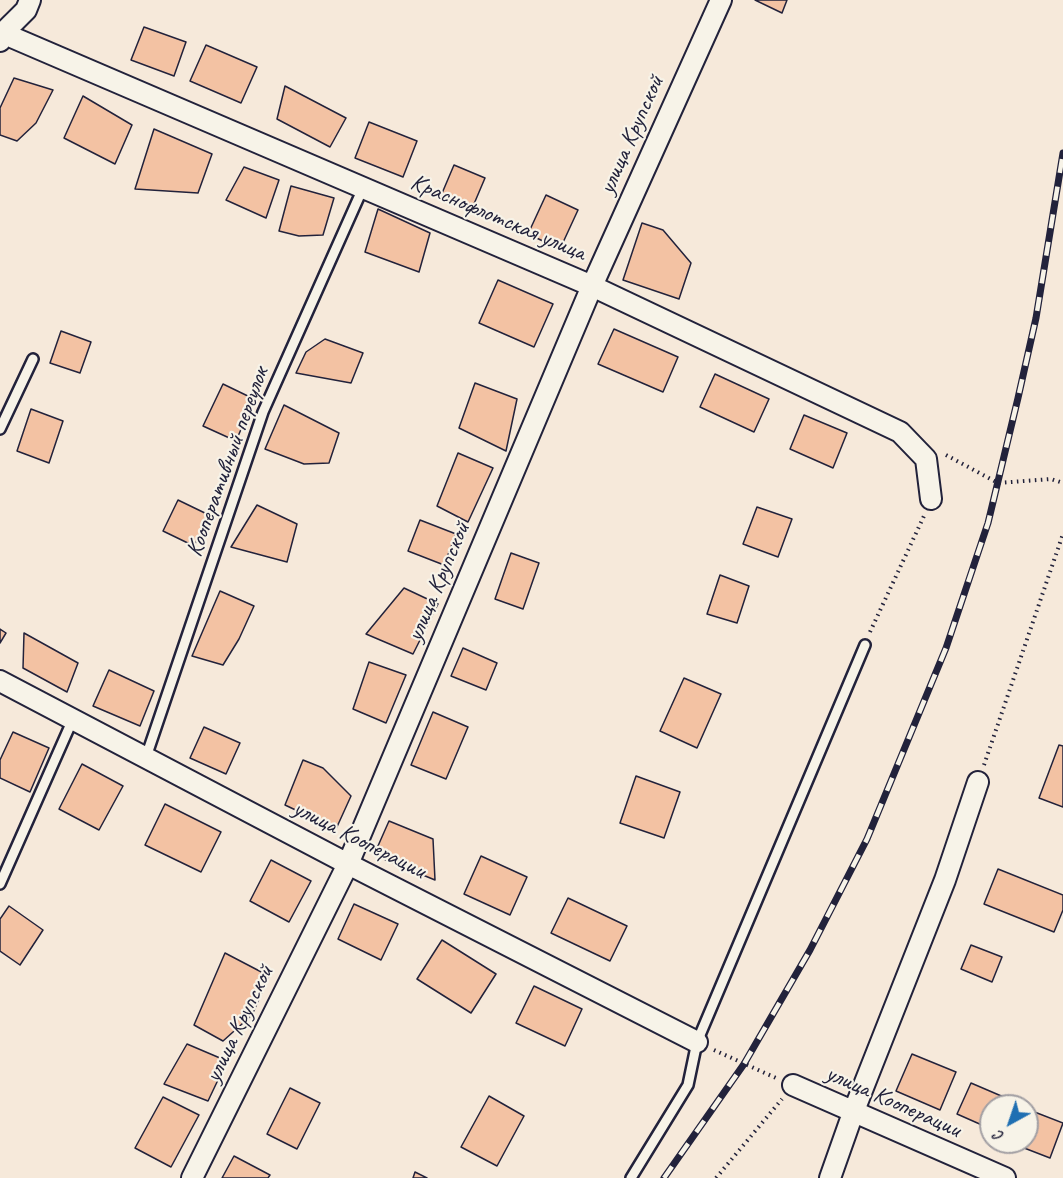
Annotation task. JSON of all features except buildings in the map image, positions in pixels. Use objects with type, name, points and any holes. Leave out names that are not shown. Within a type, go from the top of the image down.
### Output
[{"type":"street","points":[[1,35],[26,10],[30,0]]},
{"type":"street","name":"улица Крупской","points":[[192,1178],[348,864],[592,286],[721,0]]},
{"type":"street","name":"Краснофлотская улица","points":[[1,35],[592,286],[900,432],[926,459],[931,499]]},
{"type":"street","name":"улица Кооперации","points":[[0,681],[348,864],[697,1042]]},
{"type":"street","points":[[830,1178],[853,1113],[945,880],[978,782]]},
{"type":"street","name":"улица Кооперации","points":[[793,1086],[1005,1178]]},
{"type":"lane","name":"Кооперативный переулок","points":[[146,757],[263,411],[363,188]]},
{"type":"lane","points":[[0,429],[33,359]]},
{"type":"lane","points":[[631,1178],[688,1085],[697,1042],[865,645]]},
{"type":"lane","points":[[0,884],[73,719]]},
{"type":"path","points":[[939,452],[998,483],[1051,479],[1063,483]]},
{"type":"path","points":[[865,645],[931,499]]},
{"type":"path","points":[[978,782],[1063,534]]},
{"type":"path","points":[[697,1042],[793,1086],[716,1178]]},
{"type":"railway","points":[[664,1178],[744,1064],[810,950],[867,839],[946,648],[988,523],[1018,398],[1036,318],[1063,153]]}]
